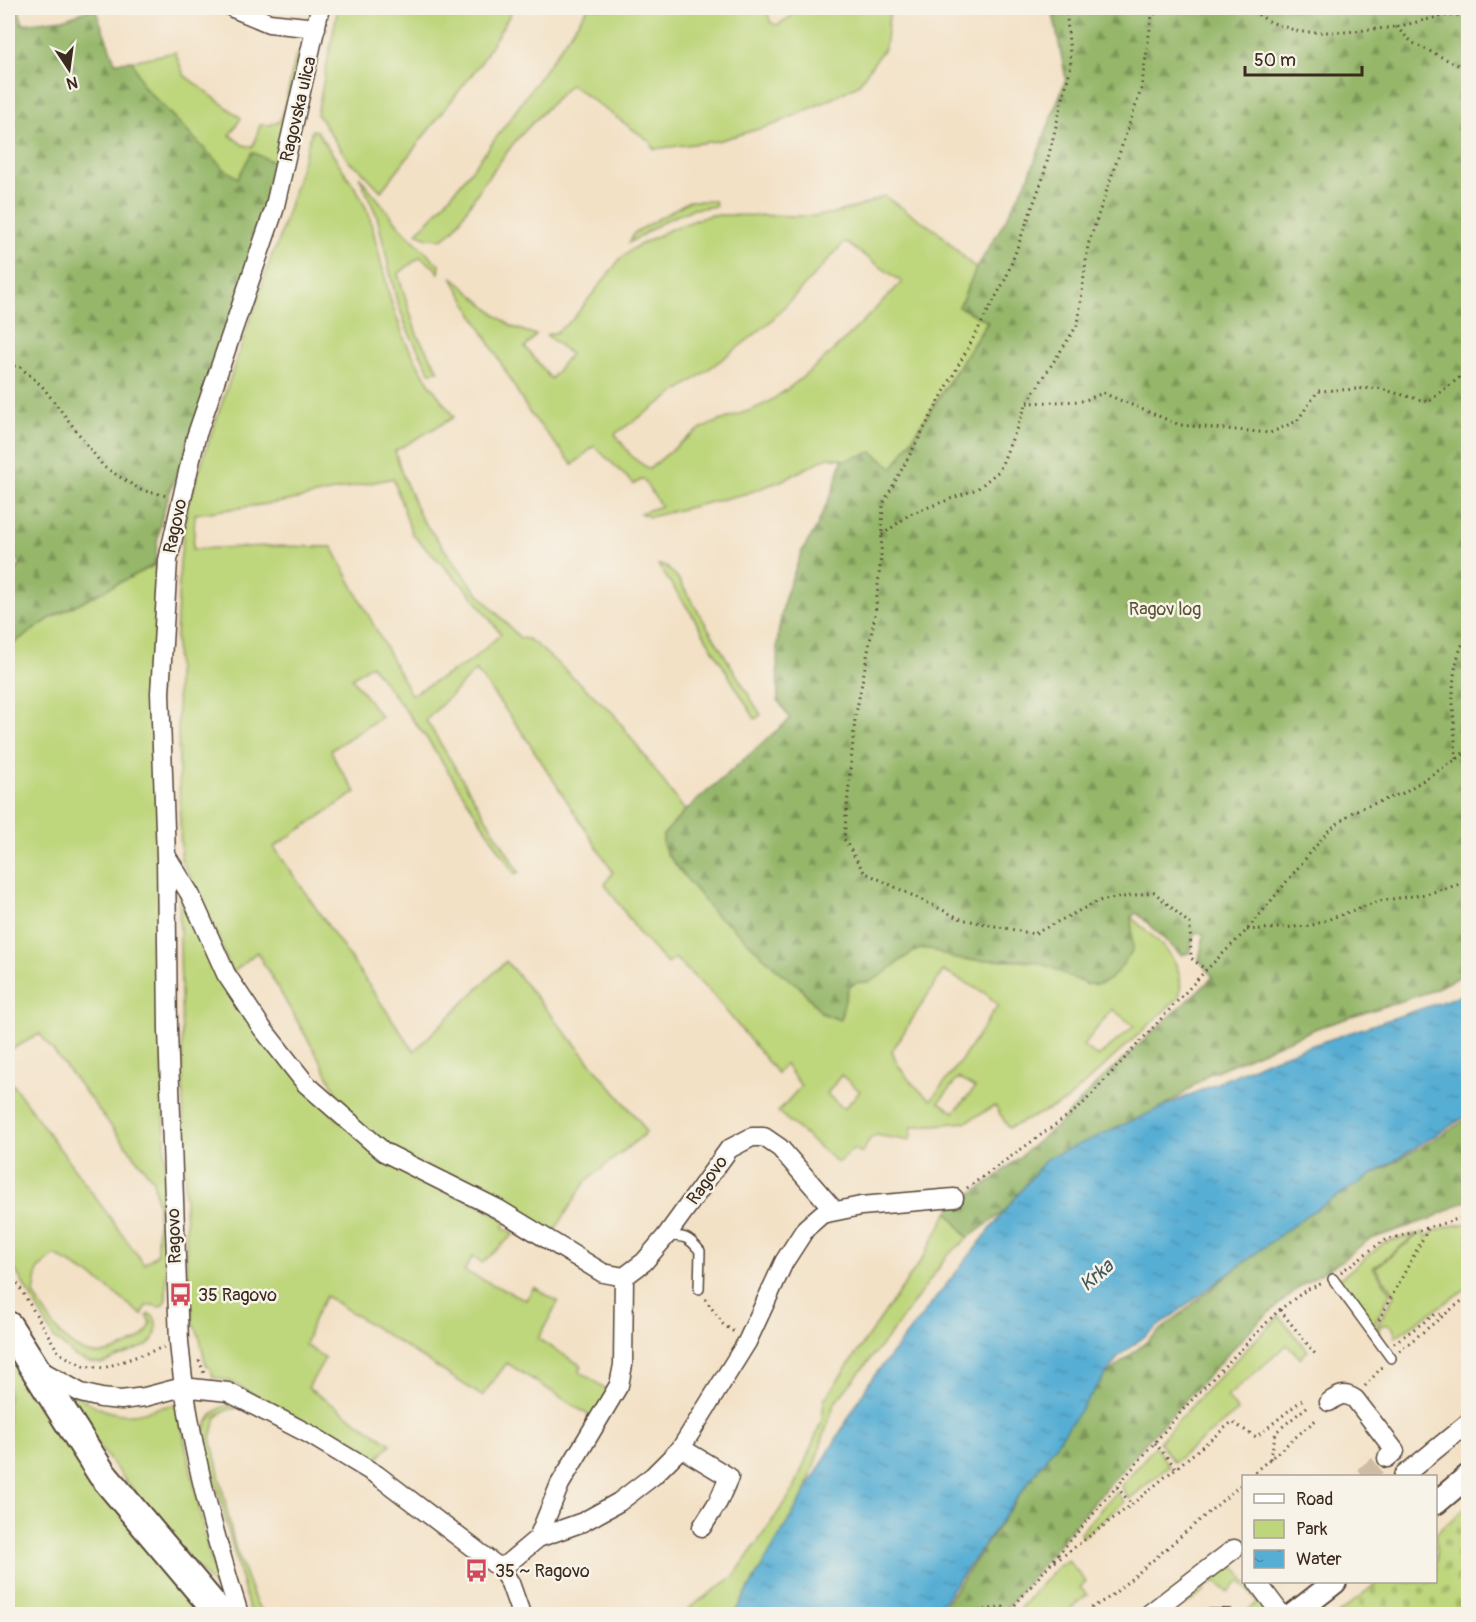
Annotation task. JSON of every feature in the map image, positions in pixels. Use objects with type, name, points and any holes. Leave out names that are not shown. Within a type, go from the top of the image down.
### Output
[{"type":"main road","points":[[8,1326],[29,1363],[102,1474],[215,1611]]},
{"type":"street","points":[[233,8],[269,23],[316,28]]},
{"type":"street","name":"Ragovska ulica","points":[[274,210],[320,8]]},
{"type":"street","name":"Ragovo","points":[[239,1614],[207,1505],[183,1387],[178,1342],[160,693],[168,560],[181,499],[196,437],[274,210]]},
{"type":"street","points":[[166,856],[190,894],[226,974],[262,1028],[306,1084],[384,1152],[498,1209],[603,1273],[624,1277],[623,1365],[619,1384],[560,1484],[538,1538]]},
{"type":"street","name":"Ragovo","points":[[624,1277],[644,1262],[666,1236],[729,1149],[752,1137],[764,1137],[780,1148],[834,1210]]},
{"type":"street","points":[[501,1569],[538,1538],[583,1522],[619,1502],[652,1476],[681,1448],[747,1342],[784,1262],[806,1228],[822,1214],[834,1210],[954,1198]]},
{"type":"street","points":[[29,1363],[81,1393],[101,1398],[120,1400],[145,1397],[183,1387],[228,1392],[309,1434],[404,1494],[501,1569],[510,1582],[521,1614]]},
{"type":"street","points":[[1329,1402],[1340,1395],[1347,1394],[1355,1399],[1395,1451],[1387,1458]]},
{"type":"street","points":[[1404,1475],[1468,1423]]},
{"type":"street","points":[[681,1448],[729,1477],[718,1503],[702,1527]]},
{"type":"street","points":[[1437,1502],[1468,1476]]},
{"type":"street","points":[[1149,1614],[1240,1552]]},
{"type":"street","points":[[1258,1583],[1281,1614]]},
{"type":"street","points":[[1294,1614],[1333,1583]]},
{"type":"lane","points":[[666,1236],[682,1236],[690,1239],[700,1251],[699,1289]]},
{"type":"lane","points":[[1333,1279],[1388,1354]]},
{"type":"lane","points":[[1210,1614],[1227,1614]]},
{"type":"path","points":[[1066,8],[1071,66],[1043,178],[1006,278],[883,504],[875,615],[855,719],[844,839],[864,872],[961,919],[1034,934],[1098,901],[1154,892],[1190,924],[1191,958],[1206,970]]},
{"type":"path","points":[[882,535],[910,514],[977,489],[999,471],[1027,403],[1078,324],[1088,244],[1142,90],[1152,15],[1167,8]]},
{"type":"path","points":[[1248,8],[1270,22],[1300,32],[1346,32],[1396,27],[1442,16],[1468,15]]},
{"type":"path","points":[[1396,27],[1413,43],[1468,70]]},
{"type":"path","points":[[8,365],[20,367],[42,386],[104,467],[141,490],[181,499]]},
{"type":"path","points":[[1027,403],[1083,401],[1103,393],[1180,425],[1270,433],[1297,421],[1318,392],[1378,388],[1428,402],[1468,371]]},
{"type":"path","points":[[1456,759],[1453,686],[1461,646],[1468,636]]},
{"type":"path","points":[[954,1198],[1080,1107],[1206,970],[1247,930],[1329,830],[1354,811],[1403,793],[1468,750]]},
{"type":"path","points":[[1247,930],[1310,926],[1378,901],[1426,894],[1468,882]]},
{"type":"path","points":[[945,1610],[960,1614],[1003,1607],[1008,1614],[1187,1405],[1280,1310],[1306,1290],[1333,1279],[1383,1241],[1468,1216]]},
{"type":"path","points":[[1372,1332],[1428,1229]]},
{"type":"path","points":[[8,1268],[59,1353],[83,1366],[104,1368],[178,1342]]},
{"type":"path","points":[[699,1289],[723,1324],[747,1342]]},
{"type":"path","points":[[1411,1340],[1468,1296]]},
{"type":"path","points":[[1280,1310],[1316,1355]]},
{"type":"path","points":[[1355,1399],[1388,1354],[1434,1315],[1447,1314]]},
{"type":"path","points":[[1048,1567],[1131,1505],[1232,1422],[1256,1437],[1302,1400]]},
{"type":"path","points":[[1270,1461],[1276,1431],[1308,1406]]},
{"type":"path","points":[[1251,1475],[1318,1418]]},
{"type":"path","points":[[1155,1443],[1176,1468]]},
{"type":"path","points":[[1081,1614],[1110,1596],[1242,1484]]},
{"type":"path","points":[[1116,1487],[1131,1505]]},
{"type":"green space","points":[[8,8],[18,8],[23,24],[63,19],[95,8],[115,62],[132,61],[144,87],[223,168],[238,178],[252,152],[284,167],[168,497],[160,523],[156,564],[54,616],[8,647],[8,581],[21,563],[8,552]]},
{"type":"green space","points":[[338,8],[514,8],[480,64],[381,191],[359,168],[350,163],[317,114]]},
{"type":"green space","points":[[588,8],[770,8],[768,15],[771,23],[778,25],[792,16],[798,8],[890,8],[885,47],[858,85],[776,124],[717,141],[654,149],[649,141],[570,84],[516,140],[483,184],[453,231],[442,239],[427,238],[417,233],[464,180]]},
{"type":"green space","name":"Ragov log","points":[[1052,8],[1468,8],[1468,972],[1429,992],[1317,1028],[1209,1074],[1179,1097],[1102,1140],[968,1238],[948,1212],[954,1205],[991,1181],[1061,1122],[1097,1083],[1213,977],[1199,960],[1204,934],[1195,932],[1189,953],[1181,955],[1137,913],[1131,917],[1133,950],[1112,977],[1096,985],[1080,981],[1046,965],[1029,961],[967,960],[952,958],[934,950],[918,950],[906,956],[874,980],[856,983],[848,988],[840,1020],[822,1013],[799,986],[782,974],[728,923],[716,916],[667,854],[663,844],[663,835],[685,811],[790,719],[778,700],[777,647],[785,597],[802,551],[815,530],[833,490],[842,461],[872,452],[893,468],[988,322],[959,307],[976,269],[1029,176],[1066,79]]},
{"type":"green space","points":[[306,46],[284,167],[252,153],[238,178],[223,168],[144,87],[132,61],[175,52],[184,75],[241,118],[230,135],[243,145],[253,147],[260,125],[279,122],[285,106],[296,55]]},
{"type":"green space","points":[[312,130],[317,131],[358,192],[369,214],[390,298],[405,341],[427,380],[454,417],[395,451],[421,518],[475,590],[520,638],[528,639],[539,647],[613,713],[685,811],[663,835],[716,916],[728,923],[782,974],[799,986],[822,1013],[840,1020],[848,988],[858,981],[869,982],[916,950],[928,948],[955,959],[1039,962],[1065,972],[1087,985],[1132,932],[1131,917],[1160,943],[1174,961],[1181,984],[1179,997],[1065,1102],[1009,1128],[995,1106],[966,1122],[912,1127],[910,1141],[876,1135],[870,1139],[862,1153],[853,1149],[838,1163],[778,1112],[801,1086],[785,1064],[777,1073],[713,995],[675,958],[667,964],[639,933],[605,884],[613,872],[524,735],[476,670],[426,720],[519,872],[515,874],[428,740],[371,665],[352,678],[381,717],[331,750],[337,764],[356,792],[274,847],[414,1051],[506,961],[641,1123],[646,1133],[586,1181],[552,1235],[389,1150],[331,1102],[337,1094],[257,952],[232,973],[209,917],[181,859],[176,636],[180,562],[187,506],[278,243]],"holes":[[[393,478],[412,534],[470,593],[501,634],[471,661],[411,695],[332,547],[270,546],[193,549],[195,514],[288,501]],[[943,971],[985,993],[998,1005],[963,1058],[931,1100],[908,1078],[892,1051]],[[1112,1009],[1134,1026],[1098,1057],[1083,1046]],[[841,1075],[860,1091],[844,1109],[827,1094]],[[958,1078],[975,1088],[954,1112],[939,1102]]]},
{"type":"green space","points":[[359,176],[401,228],[440,266],[439,273],[420,257],[398,274],[417,335],[439,371],[430,372],[408,331],[396,298],[377,216]]},
{"type":"green space","points":[[884,196],[938,232],[976,269],[959,307],[988,321],[893,468],[872,452],[842,461],[842,459],[828,457],[783,480],[748,493],[650,517],[640,513],[661,506],[643,479],[634,484],[594,446],[573,465],[529,412],[451,276],[513,327],[536,335],[525,347],[551,379],[570,354],[546,335],[555,333],[572,320],[621,258],[634,248],[671,229],[710,215],[814,216],[858,207]],"holes":[[[845,242],[902,282],[842,342],[793,385],[767,403],[696,432],[649,469],[632,457],[615,434],[753,336],[772,320]]]},
{"type":"green space","points":[[689,201],[715,201],[716,206],[693,209],[666,220],[629,243],[634,233]]},
{"type":"green space","points":[[156,564],[166,1299],[159,1307],[146,1306],[142,1315],[95,1278],[55,1255],[38,1269],[34,1294],[50,1320],[69,1343],[93,1354],[107,1353],[137,1341],[144,1336],[151,1323],[147,1316],[149,1314],[154,1317],[156,1332],[148,1345],[101,1364],[76,1357],[54,1338],[8,1257],[8,1078],[144,1264],[157,1254],[158,1207],[153,1180],[40,1034],[8,1051],[8,647],[54,616]]},
{"type":"green space","points":[[658,565],[665,566],[677,577],[761,715],[755,719],[691,613]]},
{"type":"green space","points":[[179,895],[185,895],[217,968],[336,1118],[507,1221],[503,1228],[514,1234],[482,1263],[473,1256],[464,1271],[526,1300],[534,1287],[558,1302],[538,1339],[582,1366],[579,1371],[609,1391],[593,1418],[507,1363],[482,1396],[326,1296],[314,1318],[305,1345],[325,1358],[308,1388],[391,1444],[375,1461],[370,1461],[344,1443],[229,1381],[213,1377],[206,1365],[199,1335],[193,1323],[187,1289]]},
{"type":"green space","points":[[1468,1118],[1468,1200],[1430,1219],[1368,1240],[1340,1262],[1303,1284],[1254,1326],[1148,1440],[1074,1525],[1002,1614],[941,1614],[948,1600],[1096,1383],[1297,1219]]},
{"type":"green space","points":[[948,1212],[968,1238],[947,1256],[897,1326],[834,1404],[801,1506],[734,1614],[684,1614],[734,1576],[793,1491],[822,1420],[824,1400],[924,1256]]},
{"type":"green space","points":[[1468,1224],[1468,1287],[1395,1337],[1392,1327],[1382,1325],[1379,1328],[1380,1338],[1374,1331],[1395,1294],[1375,1268],[1422,1232],[1426,1237],[1446,1227]]},
{"type":"green space","points":[[1417,1234],[1373,1268],[1391,1292],[1372,1327],[1337,1281],[1384,1243]]},
{"type":"green space","points":[[1279,1316],[1308,1351],[1300,1358],[1287,1345],[1227,1397],[1238,1411],[1174,1462],[1159,1442],[1206,1390]]},
{"type":"green space","points":[[8,1347],[188,1593],[195,1614],[8,1614]]},
{"type":"green space","points":[[65,1389],[113,1413],[137,1413],[174,1405],[178,1409],[207,1545],[224,1598],[140,1500],[83,1425]]},
{"type":"green space","points":[[224,1406],[239,1408],[227,1410],[216,1417],[211,1438],[235,1547],[256,1603],[265,1614],[257,1614],[249,1608],[204,1439],[209,1420]]},
{"type":"green space","points":[[1155,1446],[1169,1466],[1129,1499],[1121,1486]]},
{"type":"green space","points":[[1116,1492],[1124,1502],[1082,1537],[1080,1533]]},
{"type":"green space","points":[[1468,1506],[1468,1614],[1338,1614],[1377,1583],[1437,1583],[1437,1532]]},
{"type":"green space","points":[[1068,1560],[1086,1582],[1080,1587],[1087,1595],[1065,1614],[1015,1614],[1057,1567]]},
{"type":"green space","points":[[1232,1565],[1240,1572],[1242,1583],[1248,1583],[1266,1608],[1265,1612],[1250,1614],[1248,1610],[1258,1602],[1240,1581],[1228,1592],[1215,1581],[1204,1587],[1204,1592],[1187,1604],[1183,1598],[1218,1566]]},
{"type":"water","name":"Krka","points":[[1468,993],[1468,1115],[1307,1215],[1120,1355],[952,1589],[937,1614],[734,1614],[870,1381],[1046,1159],[1271,1059]]},
{"type":"tunnel","points":[[1364,1475],[1387,1458]]},
{"type":"place","name":"35 Ragovo","points":[[180,1295]]},
{"type":"place","name":"35 ~ Ragovo","points":[[477,1571]]}]
